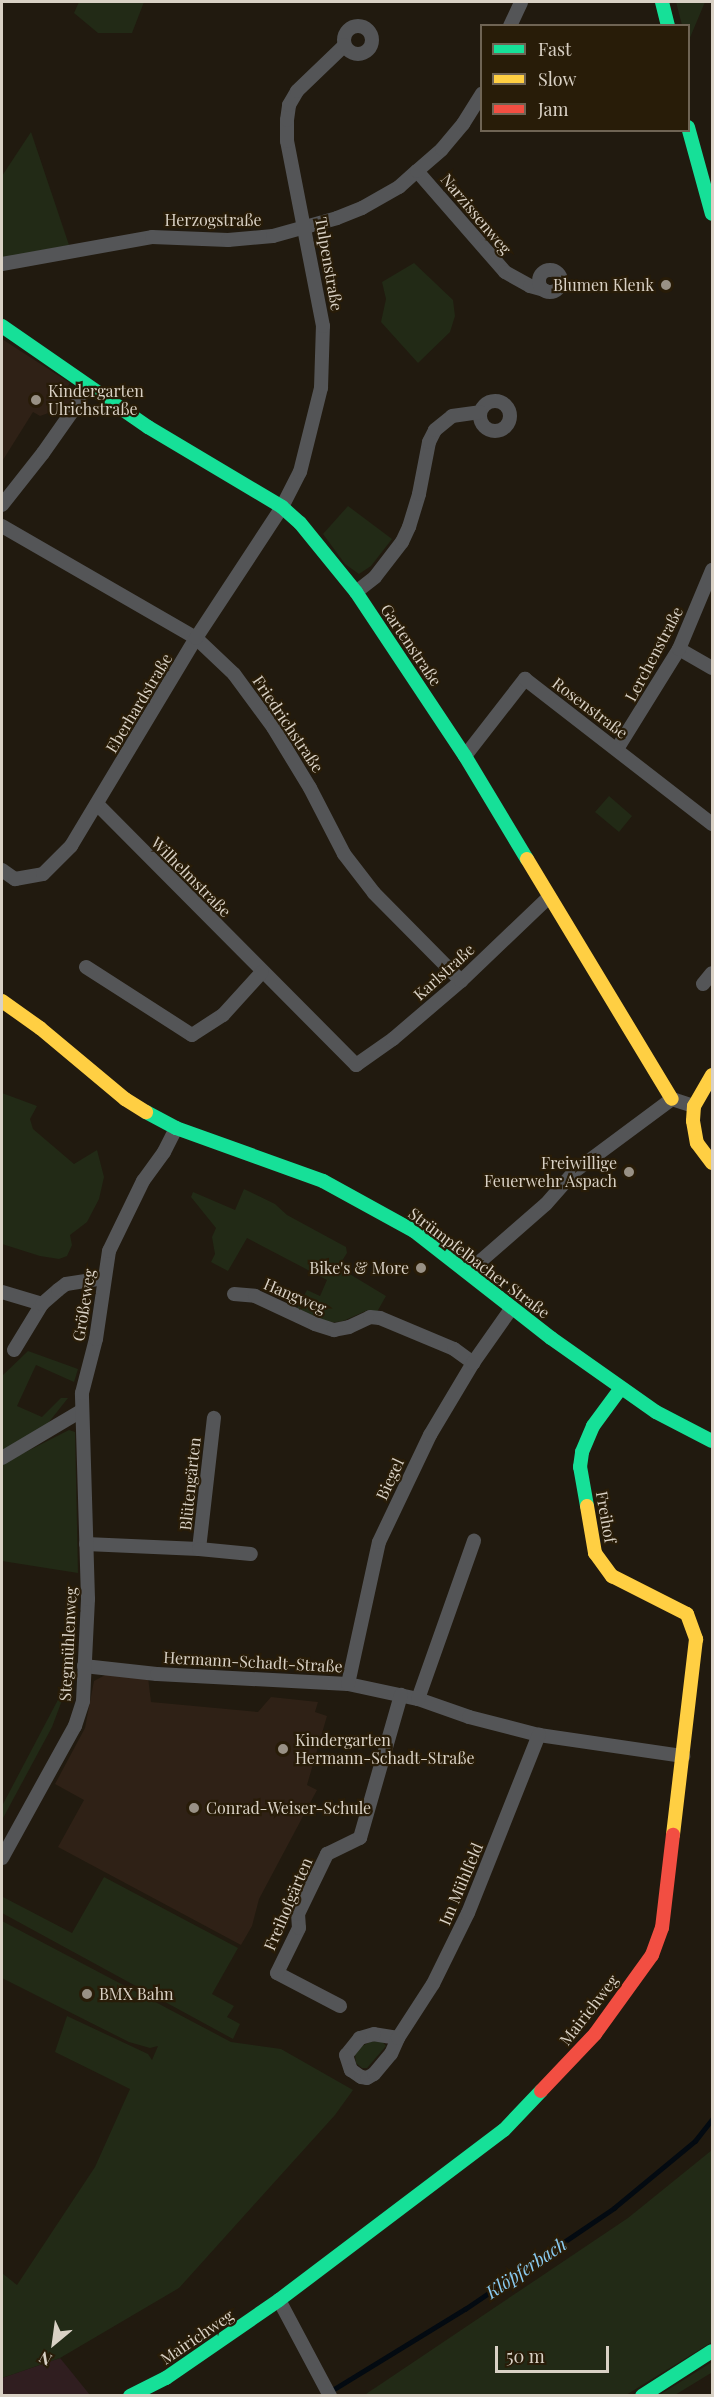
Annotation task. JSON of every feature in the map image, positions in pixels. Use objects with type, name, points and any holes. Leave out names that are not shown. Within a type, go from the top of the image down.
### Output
[{"type":"street","points":[[511,24],[521,2]]},
{"type":"street","points":[[662,2],[668,24]]},
{"type":"street","name":"Tulpenstraße","points":[[282,507],[300,472],[321,388],[323,326],[306,228],[287,141],[289,105],[292,97],[309,76],[345,45]]},
{"type":"street","name":"Herzogstraße","points":[[2,264],[152,237],[228,240],[273,236],[306,228],[362,208],[399,187],[442,149],[464,124],[480,96]]},
{"type":"street","points":[[689,132],[712,214]]},
{"type":"street","name":"Narzissenweg","points":[[417,171],[505,272],[530,286],[544,290]]},
{"type":"street","name":"Gartenstraße","points":[[2,326],[148,427],[282,507],[300,523],[356,592],[465,756],[672,1099]]},
{"type":"street","points":[[2,505],[43,453],[87,386]]},
{"type":"street","points":[[356,592],[375,577],[397,549],[409,527],[419,494],[429,442],[435,430],[452,416],[480,412]]},
{"type":"street","name":"Eberhardstraße","points":[[2,870],[15,879],[43,874],[71,846],[196,638],[282,507]]},
{"type":"street","name":"Friedrichstraße","points":[[2,526],[196,638],[234,674],[273,727],[310,788],[344,854],[374,893],[461,981]]},
{"type":"street","name":"Lerchenstraße","points":[[617,749],[679,649],[712,570]]},
{"type":"street","points":[[679,649],[712,668]]},
{"type":"street","name":"Rosenstraße","points":[[465,756],[525,679],[712,824]]},
{"type":"street","name":"Wilhelmstraße","points":[[97,804],[356,1065]]},
{"type":"street","name":"Karlstraße","points":[[356,1065],[393,1039],[461,981],[549,897]]},
{"type":"street","points":[[86,967],[192,1035],[223,1015],[262,972]]},
{"type":"street","name":"Strümpfelbacher Straße","points":[[2,1001],[40,1028],[124,1099],[176,1128],[323,1181],[414,1231],[468,1272],[511,1309],[621,1388],[656,1412],[712,1441]]},
{"type":"street","points":[[712,1075],[694,1106],[693,1121],[697,1143],[712,1163]]},
{"type":"street","points":[[468,1272],[546,1204],[575,1171],[672,1099],[694,1106]]},
{"type":"street","name":"Größeweg","points":[[81,1411],[82,1393],[96,1339],[109,1251],[120,1225],[176,1128]]},
{"type":"street","points":[[14,1350],[42,1304],[66,1284],[104,1278]]},
{"type":"street","points":[[2,1292],[42,1304]]},
{"type":"street","name":"Hangweg","points":[[234,1294],[255,1296],[315,1324],[334,1330],[349,1327],[370,1317],[380,1318],[454,1349],[473,1363]]},
{"type":"street","name":"Biegel","points":[[348,1684],[379,1542],[430,1436],[473,1363],[511,1309]]},
{"type":"street","name":"Freihof","points":[[621,1388],[593,1426],[582,1452],[580,1467],[595,1553],[612,1576],[687,1614]]},
{"type":"street","points":[[2,1458],[81,1411]]},
{"type":"street","name":"Stegmühlenweg","points":[[2,1858],[75,1726],[83,1701],[88,1599],[81,1411]]},
{"type":"street","name":"Blütengärten","points":[[86,1544],[199,1549],[214,1418]]},
{"type":"street","points":[[418,1699],[474,1542]]},
{"type":"street","points":[[199,1549],[251,1554]]},
{"type":"street","name":"Mairichweg","points":[[130,2396],[166,2378],[279,2300],[504,2130],[595,2034],[652,1955],[662,1928],[696,1639],[687,1614]]},
{"type":"street","name":"Hermann-Schadt-Straße","points":[[84,1666],[157,1674],[348,1684],[418,1699],[469,1717],[539,1736],[682,1756]]},
{"type":"street","name":"Freihofgärten","points":[[340,2006],[277,1974],[299,1928],[298,1914],[327,1854],[360,1838],[401,1695]]},
{"type":"street","name":"Im Mühlfeld","points":[[398,2038],[433,1984],[468,1913],[539,1736]]},
{"type":"street","points":[[279,2300],[330,2396]]},
{"type":"street","points":[[642,2396],[712,2351]]},
{"type":"shaded area","name":"Kindergarten Ulrichstraße","points":[[2,339],[70,383],[66,389],[75,394],[68,406],[40,416],[33,412],[3,460]]},
{"type":"shaded area","name":"Conrad-Weiser-Schule","points":[[109,1673],[148,1677],[151,1702],[258,1712],[271,1697],[318,1702],[315,1712],[327,1716],[307,1785],[317,1790],[259,1899],[252,1926],[241,1945],[58,1847],[84,1800],[55,1784],[85,1728],[94,1681]]},
{"type":"shaded area","points":[[60,2358],[90,2395],[2,2395],[2,2378]]},
{"type":"green space","points":[[79,2],[144,2],[132,33],[98,33],[74,13]]},
{"type":"green space","points":[[676,2],[705,2],[690,38],[690,24],[682,24]]},
{"type":"green space","points":[[31,132],[69,245],[2,258],[2,176]]},
{"type":"green space","points":[[414,263],[453,300],[455,316],[450,332],[418,363],[381,322],[386,299],[382,282]]},
{"type":"green space","points":[[348,506],[392,539],[371,566],[359,574],[345,564],[323,534]]},
{"type":"green space","points":[[609,796],[632,816],[619,832],[595,812]]},
{"type":"green space","points":[[2,1093],[37,1106],[30,1119],[33,1129],[74,1164],[97,1150],[104,1177],[99,1199],[87,1222],[70,1235],[72,1245],[67,1256],[59,1259],[40,1256],[2,1244]]},
{"type":"green space","points":[[244,1189],[275,1204],[287,1215],[346,1247],[347,1253],[338,1267],[386,1296],[377,1312],[368,1310],[343,1321],[329,1323],[297,1308],[307,1290],[320,1296],[327,1280],[247,1238],[228,1271],[211,1262],[215,1254],[212,1237],[216,1228],[191,1197],[193,1192],[235,1210]]},
{"type":"green space","points":[[28,1351],[78,1369],[74,1382],[36,1365],[17,1406],[42,1417],[61,1398],[68,1398],[45,1427],[20,1443],[2,1450],[2,1376]]},
{"type":"green space","points":[[69,1430],[75,1432],[78,1573],[2,1561],[2,1464]]},
{"type":"green space","points":[[61,1694],[64,1695],[52,1727],[2,1820],[2,1806]]},
{"type":"green space","points":[[104,1877],[238,1948],[212,1994],[234,2006],[227,2017],[240,2024],[233,2039],[2,1913],[3,1897],[72,1933]]},
{"type":"green space","points":[[2,1921],[231,2042],[281,2049],[353,2090],[335,2115],[179,2288],[60,2358],[2,2378],[2,2273],[17,2285],[95,2167],[130,2089],[55,2052],[67,2016],[148,2054],[152,2060],[158,2046],[150,2048],[129,2042],[2,1978]]},
{"type":"green space","points":[[381,2040],[386,2046],[367,2068],[362,2068],[356,2063],[355,2055],[360,2047]]},
{"type":"green space","points":[[712,2150],[712,2342],[626,2395],[363,2396],[628,2218]]},
{"type":"green space","points":[[712,2362],[711,2373],[675,2395],[658,2396]]},
{"type":"waterway","name":"Klöpferbach","points":[[331,2391],[465,2309],[614,2208],[695,2141],[712,2119]]},
{"type":"traffic: fast","points":[[662,2],[668,24]]},
{"type":"traffic: fast","points":[[689,132],[712,214]]},
{"type":"traffic: fast","points":[[2,326],[148,427],[282,507],[300,523],[356,592],[465,756],[527,859]]},
{"type":"traffic: fast","points":[[146,1112],[176,1128],[323,1181],[414,1231],[551,1338],[656,1412],[712,1441]]},
{"type":"traffic: fast","points":[[587,1506],[580,1467],[582,1452],[593,1426],[621,1388]]},
{"type":"traffic: fast","points":[[130,2396],[166,2378],[279,2300],[504,2130],[541,2091]]},
{"type":"traffic: fast","points":[[642,2396],[712,2351]]},
{"type":"traffic: slow","points":[[527,859],[672,1099]]},
{"type":"traffic: slow","points":[[2,1001],[40,1028],[125,1099],[146,1112]]},
{"type":"traffic: slow","points":[[712,1075],[694,1106],[693,1121],[697,1143],[712,1163]]},
{"type":"traffic: slow","points":[[587,1506],[595,1553],[612,1576],[687,1614],[696,1639],[673,1835]]},
{"type":"traffic: jam","points":[[541,2091],[595,2034],[652,1955],[662,1928],[673,1835]]},
{"type":"place","name":"Blumen Klenk","points":[[666,285]]},
{"type":"place","name":"Kindergarten Ulrichstraße","points":[[36,400]]},
{"type":"place","name":"Freiwillige Feuerwehr Aspach","points":[[629,1172]]},
{"type":"place","name":"Bike's & More","points":[[421,1268]]},
{"type":"place","name":"Kindergarten Hermann-Schadt-Straße","points":[[283,1749]]},
{"type":"place","name":"Conrad-Weiser-Schule","points":[[194,1808]]},
{"type":"place","name":"BMX Bahn","points":[[87,1994]]}]
